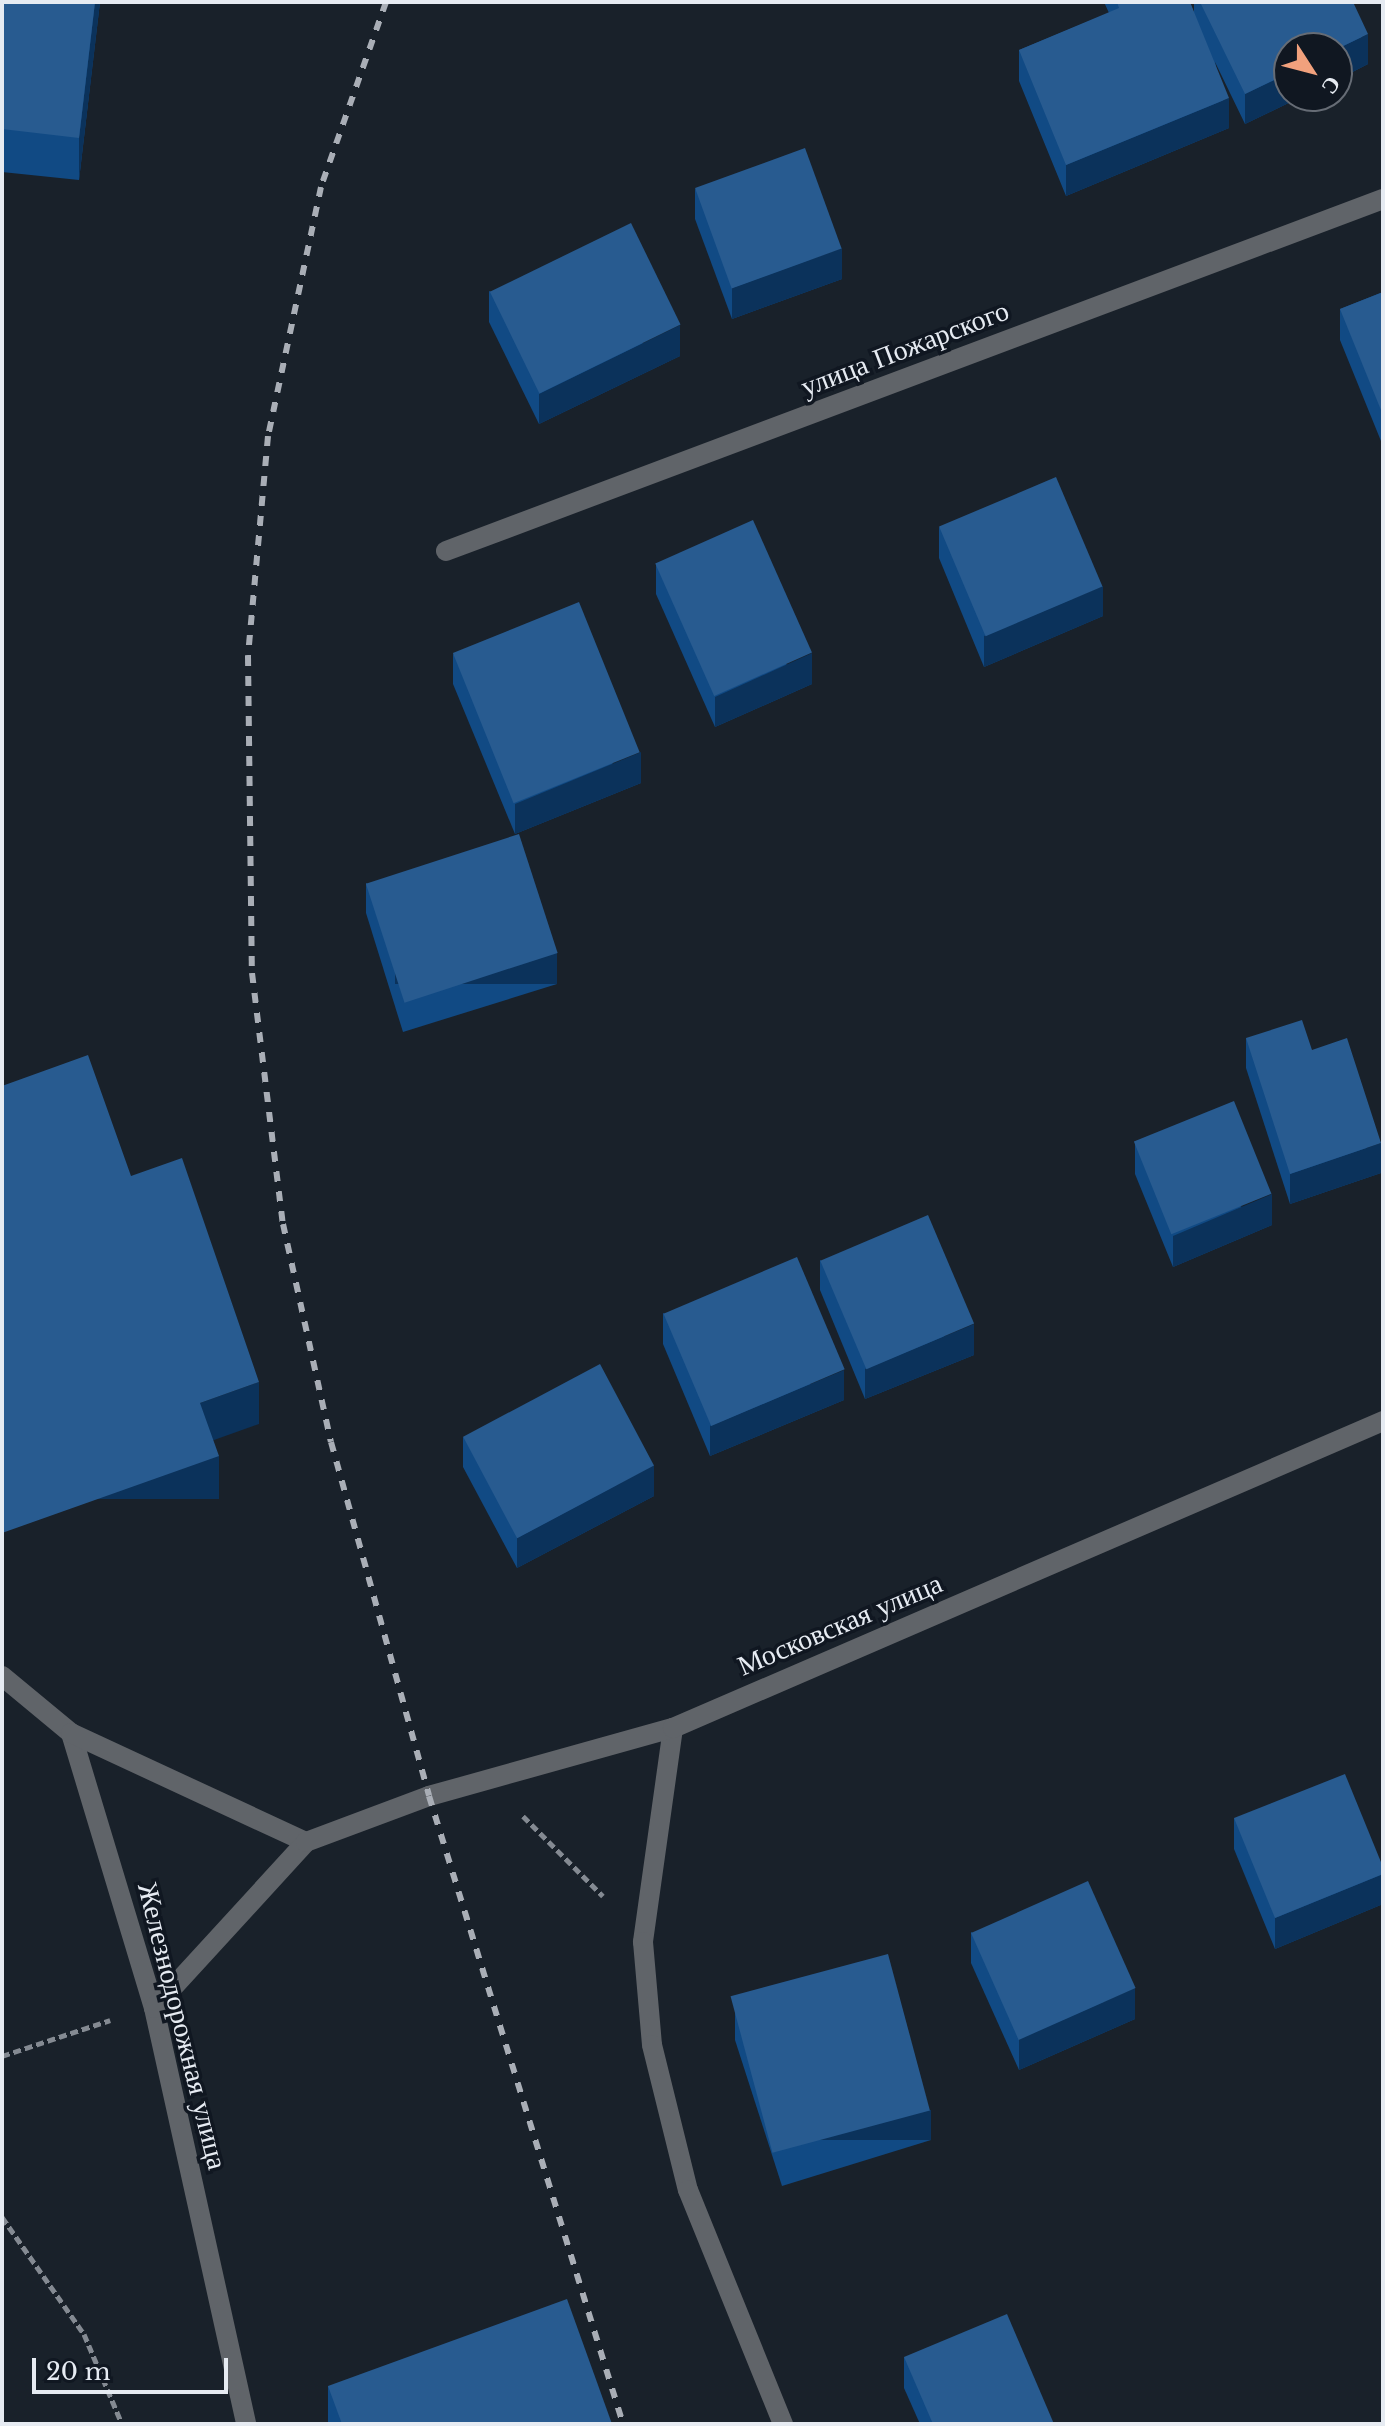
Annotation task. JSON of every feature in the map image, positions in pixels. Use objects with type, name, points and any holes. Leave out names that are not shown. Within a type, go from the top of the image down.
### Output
[{"type":"street","name":"улица Пожарского","points":[[446,551],[1383,199]]},
{"type":"street","name":"Московская улица","points":[[306,1842],[476,1782],[673,1728],[1383,1421]]},
{"type":"street","points":[[2,1676],[71,1733],[306,1842],[154,2008]]},
{"type":"street","points":[[673,1728],[643,1942],[652,2045],[688,2190],[783,2424]]},
{"type":"street","name":"Железнодорожная улица","points":[[71,1733],[154,2008],[246,2424]]},
{"type":"path","points":[[476,1782],[550,1835],[643,1942]]},
{"type":"path","points":[[2,2056],[27,2042],[154,2008]]},
{"type":"path","points":[[2,2217],[84,2334],[122,2424]]},
{"type":"building","points":[[2,2],[95,2],[79,138],[2,129]]},
{"type":"building","points":[[1117,2],[1190,2],[1229,98],[1066,165],[1019,50],[1119,8]]},
{"type":"building","points":[[1200,2],[1353,2],[1368,34],[1353,41],[1353,32],[1273,32],[1273,81],[1245,94]]},
{"type":"building","points":[[805,148],[842,249],[732,289],[695,188]]},
{"type":"building","points":[[631,223],[681,325],[539,393],[490,292]]},
{"type":"building","points":[[1383,292],[1383,415],[1340,309]]},
{"type":"building","points":[[1056,477],[1102,587],[986,636],[939,527]]},
{"type":"building","points":[[753,520],[812,652],[714,696],[655,564]]},
{"type":"building","points":[[579,602],[640,752],[514,803],[453,653]]},
{"type":"building","points":[[519,834],[558,953],[405,1003],[366,884]]},
{"type":"building","points":[[1302,1020],[1312,1050],[1347,1038],[1381,1143],[1290,1174],[1246,1038]]},
{"type":"building","points":[[88,1055],[131,1176],[182,1158],[259,1382],[200,1403],[219,1456],[2,1533],[2,1086]]},
{"type":"building","points":[[1234,1101],[1271,1194],[1171,1234],[1134,1141]]},
{"type":"building","points":[[928,1215],[974,1324],[866,1369],[820,1261]]},
{"type":"building","points":[[797,1257],[845,1369],[711,1426],[664,1314]]},
{"type":"building","points":[[600,1364],[654,1466],[517,1538],[463,1437]]},
{"type":"building","points":[[1345,1774],[1383,1867],[1383,1874],[1275,1918],[1234,1818]]},
{"type":"building","points":[[1088,1881],[1136,1988],[1019,2040],[971,1933]]},
{"type":"building","points":[[888,1954],[930,2110],[772,2153],[731,1996]]},
{"type":"building","points":[[567,2299],[612,2424],[342,2424],[328,2386]]},
{"type":"building","points":[[1007,2314],[1054,2424],[933,2424],[904,2357]]},
{"type":"railway","points":[[386,2],[321,187],[268,436],[248,656],[252,973],[283,1224],[331,1442],[429,1796],[623,2424]]}]
